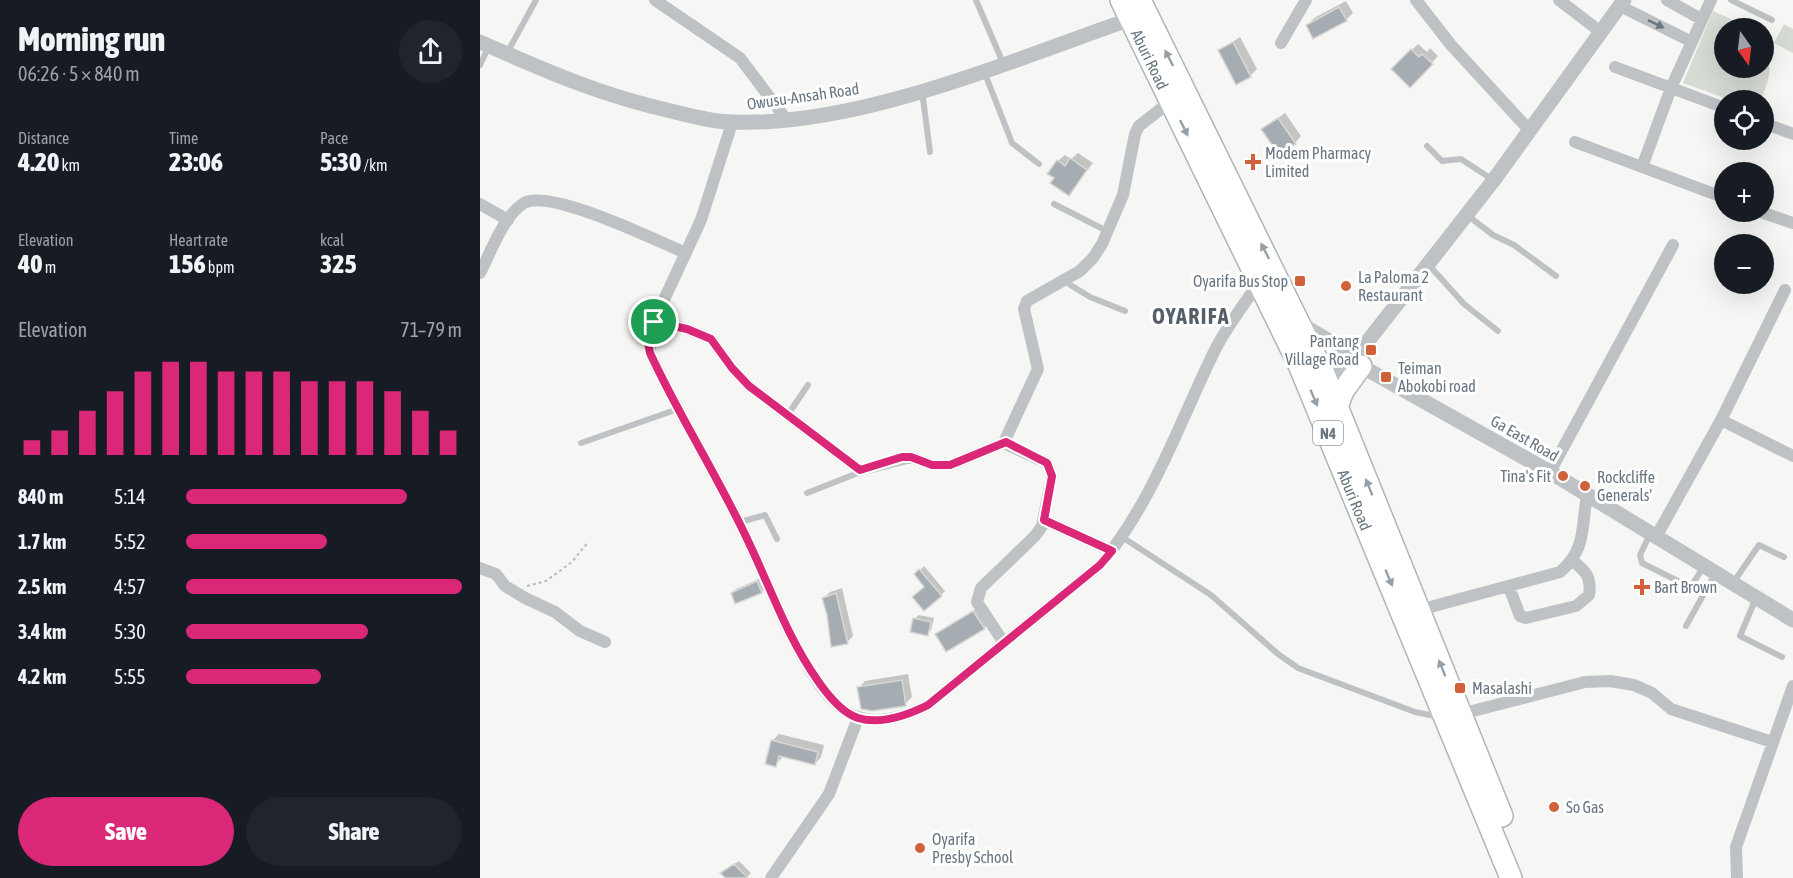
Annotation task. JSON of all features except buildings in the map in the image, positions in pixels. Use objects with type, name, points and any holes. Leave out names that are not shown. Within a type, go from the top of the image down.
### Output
[{"type":"highway","name":"Aburi Road","points":[[1131,6],[1171,101],[1299,365],[1526,878]]},
{"type":"highway","name":"Aburi Road","points":[[1131,6],[1302,325],[1324,374],[1419,610],[1453,716],[1511,878]]},
{"type":"highway","points":[[1337,407],[1354,364]]},
{"type":"street","points":[[655,0],[740,58],[786,119]]},
{"type":"street","points":[[1281,44],[1306,0]]},
{"type":"street","points":[[1416,0],[1451,45],[1530,131]]},
{"type":"street","points":[[1559,0],[1602,33]]},
{"type":"street","points":[[1667,0],[1701,19]]},
{"type":"street","points":[[1642,166],[1671,88],[1711,0]]},
{"type":"street","points":[[1299,365],[1324,374],[1354,364],[1427,264],[1493,181],[1622,3],[1692,42]]},
{"type":"street","name":"Owusu-Ansah Road","points":[[485,44],[591,90],[639,104],[732,123],[842,112],[922,90],[1003,63],[1131,6]]},
{"type":"street","points":[[1615,67],[1714,104]]},
{"type":"street","points":[[1006,442],[1005,437],[1038,369],[1024,309],[1027,301],[1080,271],[1093,258],[1123,195],[1135,134],[1139,126],[1171,101]]},
{"type":"street","points":[[732,123],[702,220],[654,322],[648,343],[650,353],[739,523],[791,638],[818,682],[839,706],[858,718],[890,719],[910,714],[928,705],[1100,565],[1122,537],[1150,490],[1216,348],[1260,281]]},
{"type":"street","points":[[1774,127],[1793,134]]},
{"type":"street","points":[[1575,142],[1714,194]]},
{"type":"street","points":[[480,273],[508,220],[524,204],[542,200],[578,208],[686,253]]},
{"type":"street","points":[[480,204],[508,220]]},
{"type":"street","points":[[1774,216],[1793,223]]},
{"type":"street","points":[[1550,472],[1673,245]]},
{"type":"street","points":[[1653,535],[1720,420],[1785,290]]},
{"type":"street","points":[[654,322],[694,331],[711,339],[732,368],[749,386],[854,466],[866,470],[902,457],[911,457],[932,465],[950,465],[1006,442]]},
{"type":"street","name":"Ga East Road","points":[[1302,325],[1354,364],[1550,472],[1793,620]]},
{"type":"street","points":[[1720,420],[1793,456]]},
{"type":"street","points":[[1004,643],[977,602],[977,595],[981,588],[1035,536],[1044,520],[1052,476],[1050,466],[1006,442]]},
{"type":"street","points":[[1419,610],[1560,572],[1572,560],[1582,541],[1587,496]]},
{"type":"street","points":[[1044,520],[1112,551]]},
{"type":"street","points":[[1509,586],[1520,616],[1526,618],[1576,606],[1589,595],[1590,580],[1589,574],[1572,560]]},
{"type":"street","points":[[480,568],[496,573],[512,591],[555,612],[580,631],[605,642]]},
{"type":"street","points":[[1453,716],[1585,682],[1610,681],[1634,685],[1652,693],[1671,709],[1772,742]]},
{"type":"street","points":[[1737,878],[1736,847],[1793,686]]},
{"type":"street","points":[[774,876],[829,794],[858,718]]},
{"type":"lane","points":[[507,54],[536,0]]},
{"type":"lane","points":[[976,0],[1003,63]]},
{"type":"lane","points":[[1731,0],[1768,18]]},
{"type":"lane","points":[[480,65],[485,44]]},
{"type":"lane","points":[[984,70],[1012,143],[1039,164]]},
{"type":"lane","points":[[922,90],[930,152]]},
{"type":"lane","points":[[1427,146],[1442,161],[1461,159],[1493,181]]},
{"type":"lane","points":[[1054,204],[1107,231]]},
{"type":"lane","points":[[1467,214],[1493,235],[1514,245],[1556,276]]},
{"type":"lane","points":[[1427,264],[1464,304],[1498,331]]},
{"type":"lane","points":[[1063,281],[1090,297],[1125,311]]},
{"type":"lane","points":[[787,416],[808,386]]},
{"type":"lane","points":[[580,443],[679,409]]},
{"type":"lane","points":[[807,493],[866,470]]},
{"type":"lane","points":[[739,523],[765,515],[777,539]]},
{"type":"lane","points":[[1653,535],[1640,555],[1642,563],[1688,586],[1709,570]]},
{"type":"lane","points":[[1122,537],[1211,595],[1278,654],[1298,668],[1415,712],[1453,716]]},
{"type":"lane","points":[[1733,584],[1759,545],[1784,557]]},
{"type":"lane","points":[[1686,626],[1709,570]]},
{"type":"lane","points":[[1756,598],[1740,636],[1782,657]]},
{"type":"path","points":[[512,591],[546,581],[572,562],[588,542]]},
{"type":"shaded area","points":[[1713,11],[1728,18],[1714,18],[1714,78],[1768,78],[1764,90],[1714,90],[1714,94],[1683,83]]},
{"type":"shaded area","points":[[1784,24],[1793,29],[1793,53],[1774,43]]},
{"type":"place","name":"Modem Pharmacy Limited","points":[[1253,162]]},
{"type":"place","name":"Oyarifa Bus Stop","points":[[1300,281]]},
{"type":"place","name":"La Paloma 2 Restaurant","points":[[1346,286]]},
{"type":"place","name":"Pantang Village Road","points":[[1371,350]]},
{"type":"place","name":"Teiman Abokobi road","points":[[1386,377]]},
{"type":"place","name":"Tina's Fit","points":[[1563,476]]},
{"type":"place","name":"Rockcliffe Generals'","points":[[1585,486]]},
{"type":"place","name":"Bart Brown","points":[[1642,587]]},
{"type":"place","name":"Masalashi","points":[[1460,688]]},
{"type":"place","name":"So Gas","points":[[1554,807]]},
{"type":"place","name":"Oyarifa Presby School","points":[[920,848]]},
{"type":"district","name":"OYARIFA","points":[[1191,316]]},
{"type":"route","points":[[654,322],[687,329],[711,339],[732,368],[749,386],[860,470],[902,457],[911,457],[932,465],[950,465],[1006,442],[1047,463],[1052,470],[1044,520],[1112,551],[1100,565],[928,705],[910,714],[890,719],[858,718],[839,706],[818,682],[791,638],[749,542],[650,353],[648,343],[654,322]]}]
